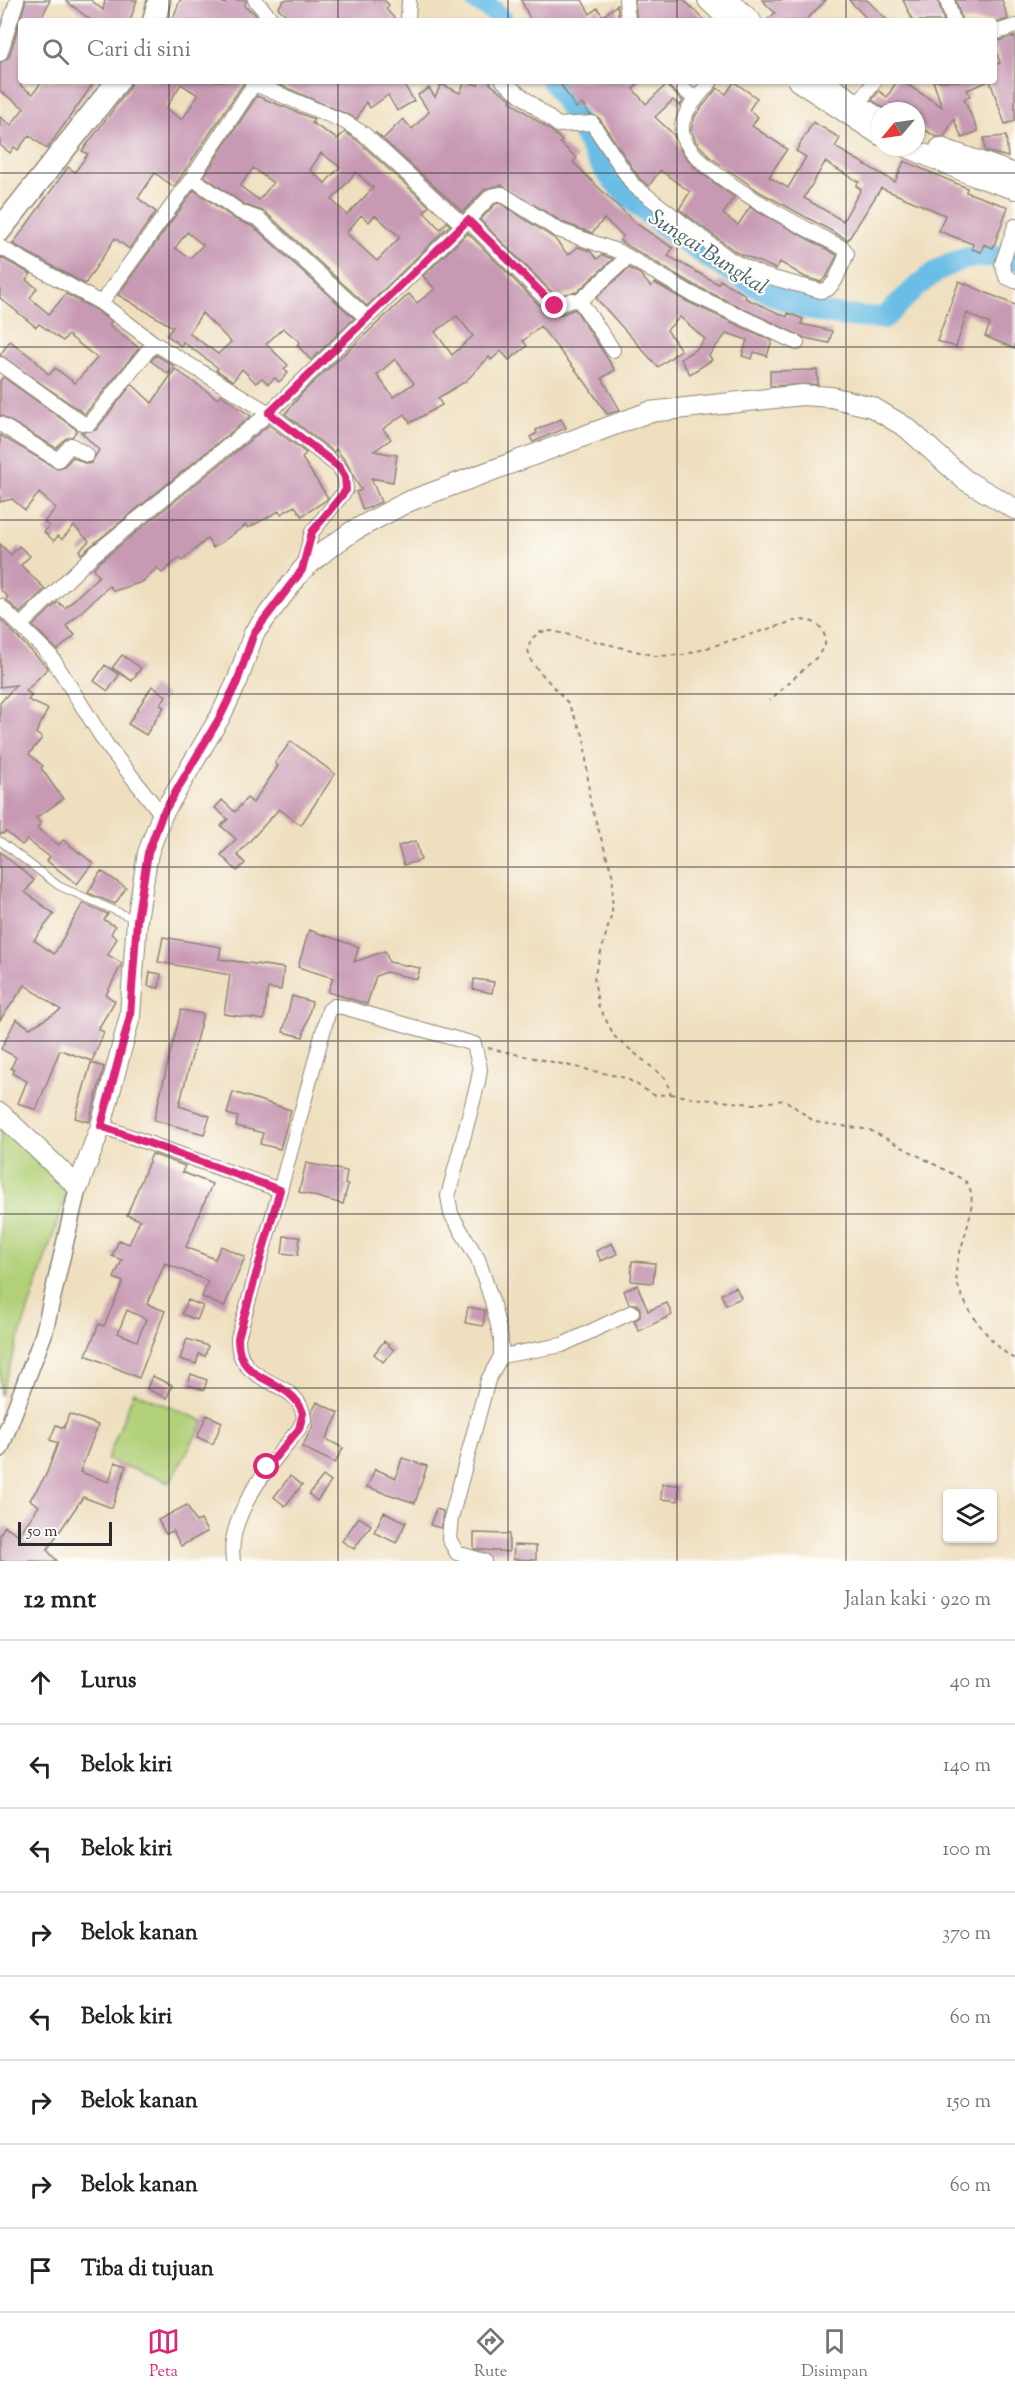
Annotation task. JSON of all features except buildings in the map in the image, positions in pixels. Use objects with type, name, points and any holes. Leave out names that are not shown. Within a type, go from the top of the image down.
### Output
[{"type":"highway","points":[[155,18],[159,0]]},
{"type":"highway","points":[[0,230],[116,84]]},
{"type":"main road","points":[[708,0],[727,18]]},
{"type":"main road","points":[[728,0],[748,18]]},
{"type":"main road","points":[[804,84],[871,129]]},
{"type":"main road","points":[[826,84],[871,114]]},
{"type":"main road","points":[[925,140],[1015,174]]},
{"type":"main road","points":[[925,155],[975,176],[1015,189]]},
{"type":"main road","points":[[0,1113],[78,1187],[101,1126],[130,1016],[137,920],[148,853],[162,815],[220,717],[237,682],[254,633],[302,570],[353,531],[407,502],[649,412],[802,395],[831,397],[872,407],[907,428],[965,480],[1015,509]]},
{"type":"street","points":[[0,54],[17,0]]},
{"type":"street","points":[[255,0],[270,18]]},
{"type":"street","points":[[408,18],[410,0]]},
{"type":"street","points":[[626,0],[628,18]]},
{"type":"street","points":[[947,0],[952,18]]},
{"type":"street","points":[[997,32],[1015,26]]},
{"type":"street","points":[[101,303],[192,178],[255,84]]},
{"type":"street","points":[[260,84],[345,122],[364,134],[466,222],[551,304],[557,306],[572,300],[580,302],[613,350]]},
{"type":"street","points":[[507,84],[555,123],[567,127],[590,123],[633,185],[731,260],[775,279],[821,291],[828,289],[846,260],[845,250],[757,202],[692,151],[682,131],[686,114],[709,84]]},
{"type":"street","points":[[677,84],[696,100]]},
{"type":"street","points":[[857,105],[872,84]]},
{"type":"street","points":[[192,178],[240,212],[259,219],[332,289],[367,318]]},
{"type":"street","points":[[21,625],[93,556],[269,413],[492,196],[499,194],[558,230],[628,256],[690,293],[797,343]]},
{"type":"street","points":[[1015,226],[1002,264],[1006,277],[1015,280]]},
{"type":"street","points":[[0,247],[101,303],[154,343],[269,413],[339,467],[347,484],[343,495],[312,532],[302,570]]},
{"type":"street","points":[[580,302],[628,256]]},
{"type":"street","points":[[0,364],[82,423],[89,424],[154,343]]},
{"type":"street","points":[[0,424],[58,460],[71,445],[87,455]]},
{"type":"street","points":[[0,606],[51,656],[106,744],[162,815]]},
{"type":"street","points":[[233,1561],[234,1536],[256,1485],[299,1429],[304,1419],[296,1398],[245,1366],[237,1350],[238,1338],[329,1010],[334,1006],[474,1044],[480,1069],[478,1082],[448,1196],[451,1214],[478,1260],[498,1322],[501,1356],[488,1380],[449,1531],[451,1545],[457,1553],[484,1561]]},
{"type":"street","points":[[101,1126],[280,1190]]},
{"type":"street","points":[[2,1440],[44,1333],[78,1187]]},
{"type":"street","points":[[501,1356],[562,1345],[632,1311]]},
{"type":"lane","points":[[0,841],[59,886],[137,920]]},
{"type":"path","points":[[671,1094],[665,1078],[615,1037],[598,1005],[594,977],[612,913],[613,877],[593,817],[584,737],[579,722],[568,703],[532,663],[528,655],[528,644],[534,635],[553,631],[656,656],[684,655],[794,621],[806,619],[816,623],[825,637],[821,652],[770,700]]},
{"type":"path","points":[[474,1044],[626,1078],[654,1095],[671,1094],[753,1104],[785,1100],[815,1122],[870,1130],[964,1180],[969,1186],[972,1212],[957,1257],[956,1276],[960,1290],[984,1330],[995,1345],[1015,1359]]},
{"type":"green space","points":[[0,1125],[68,1190],[0,1395]]},
{"type":"green space","points":[[134,1392],[204,1421],[170,1482],[107,1460]]},
{"type":"waterway","name":"Sungai Bungkal","points":[[476,0],[500,18]]},
{"type":"waterway","name":"Sungai Bungkal","points":[[554,84],[569,106],[598,160],[633,201],[704,255],[757,287],[782,299],[813,310],[833,314],[884,318],[927,278],[957,261],[993,256],[1015,260]]},
{"type":"route","points":[[267,1467],[299,1429],[304,1419],[303,1413],[296,1398],[250,1371],[240,1360],[237,1350],[238,1338],[280,1190],[101,1126],[130,1016],[137,920],[148,853],[162,815],[220,717],[237,682],[254,633],[302,570],[309,537],[327,511],[346,490],[345,477],[339,467],[269,413],[468,220],[555,306]]}]
